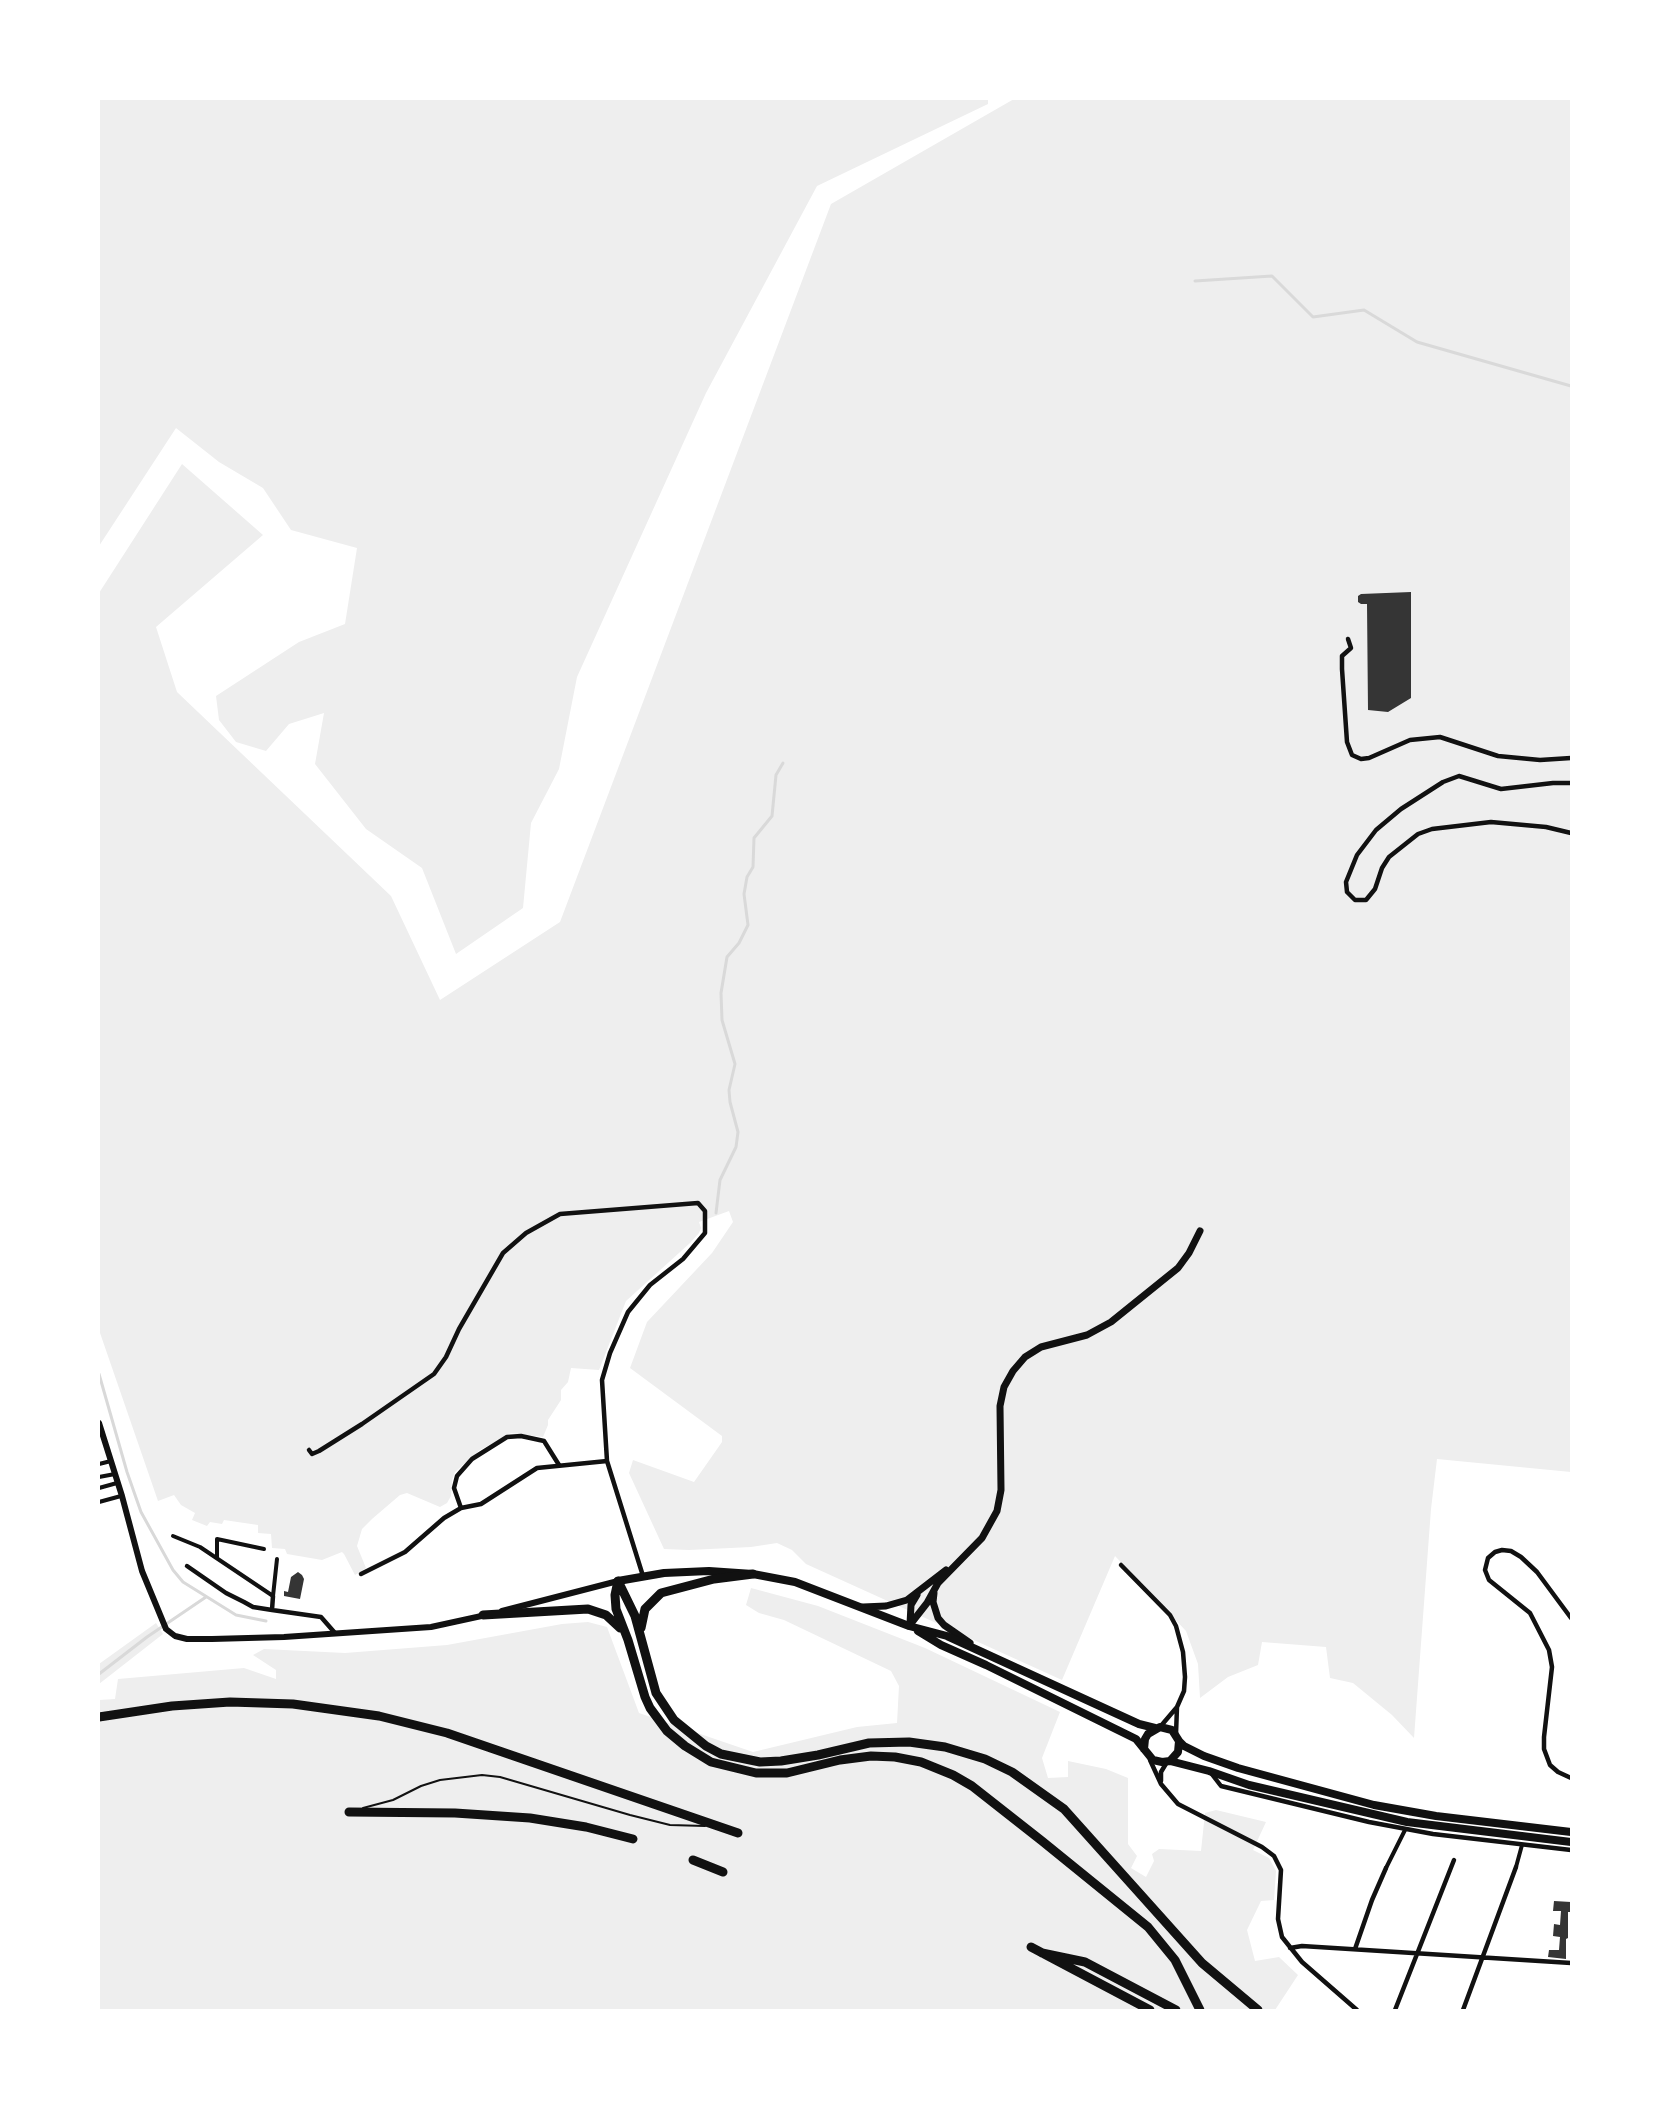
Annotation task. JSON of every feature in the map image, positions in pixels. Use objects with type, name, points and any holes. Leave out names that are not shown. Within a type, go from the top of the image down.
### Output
[{"type":"highway","points":[[641,1636],[645,1609],[661,1593],[714,1579],[753,1574]]},
{"type":"highway","points":[[618,1581],[635,1616],[656,1693],[664,1708],[683,1730],[721,1754],[760,1762],[871,1756],[895,1757],[921,1762],[963,1780],[1148,1927],[1180,1967],[1200,2010]]},
{"type":"highway","points":[[618,1581],[615,1595],[616,1609],[650,1708],[667,1731],[685,1746],[716,1764],[756,1773],[787,1773],[869,1743],[909,1742],[973,1754],[1012,1773],[1064,1809],[1202,1963],[1257,2010]]},
{"type":"highway","points":[[483,1615],[588,1609],[613,1620],[628,1640]]},
{"type":"highway","points":[[99,1717],[172,1706],[230,1702],[292,1704],[349,1710],[412,1723],[487,1746],[738,1833]]},
{"type":"highway","points":[[349,1812],[455,1813],[530,1818],[586,1827],[633,1839]]},
{"type":"highway","points":[[693,1860],[723,1872]]},
{"type":"highway","points":[[1031,1947],[1150,2010]]},
{"type":"highway","points":[[1042,1953],[1085,1962],[1176,2010]]},
{"type":"main road","points":[[909,1626],[938,1583],[982,1538],[997,1511],[1001,1490],[1000,1406],[1004,1387],[1013,1371],[1025,1357],[1041,1347],[1087,1335],[1111,1322],[1178,1268],[1200,1231]]},
{"type":"main road","points":[[863,1607],[899,1604],[958,1561]]},
{"type":"main road","points":[[618,1581],[686,1572],[753,1574],[795,1582],[909,1626],[947,1636],[1139,1724],[1172,1730],[1184,1746],[1238,1768],[1374,1805],[1436,1816],[1571,1832]]},
{"type":"main road","points":[[934,1591],[933,1602],[938,1618],[959,1636],[992,1658]]},
{"type":"main road","points":[[909,1626],[911,1605],[918,1592]]},
{"type":"main road","points":[[909,1626],[940,1645],[1127,1734],[1136,1739],[1149,1757],[1157,1762],[1168,1761],[1209,1771],[1249,1785],[1407,1822],[1571,1842]]},
{"type":"main road","points":[[1144,1749],[1148,1734],[1158,1727]]},
{"type":"main road","points":[[1168,1761],[1178,1752],[1178,1738]]},
{"type":"street","points":[[1348,639],[1351,648],[1342,656],[1342,669],[1347,742],[1352,755],[1362,759],[1369,758],[1410,740],[1440,737],[1498,756],[1540,760],[1571,758]]},
{"type":"street","points":[[1571,783],[1501,789],[1460,777],[1443,782],[1401,809],[1376,830],[1357,855],[1346,882],[1347,892],[1355,900],[1366,900],[1375,889],[1382,868],[1395,851],[1418,834],[1432,829],[1491,822],[1546,827],[1571,833]]},
{"type":"street","points":[[309,1450],[312,1454],[319,1451],[434,1374],[446,1358],[470,1308],[503,1253],[526,1233],[560,1214],[698,1203],[705,1211],[705,1233],[683,1259],[650,1285],[628,1312],[609,1353],[602,1380],[607,1461],[643,1576]]},
{"type":"street","points":[[99,1423],[116,1473],[142,1571],[166,1629],[175,1636],[187,1639],[284,1637],[431,1627],[618,1581]]},
{"type":"street","points":[[461,1508],[454,1488],[457,1476],[463,1467],[480,1453],[507,1437],[521,1436],[544,1441],[559,1466]]},
{"type":"street","points":[[99,1464],[111,1460]]},
{"type":"street","points":[[361,1574],[405,1552],[434,1525],[461,1508],[481,1504],[537,1468],[607,1461]]},
{"type":"street","points":[[99,1477],[116,1473]]},
{"type":"street","points":[[99,1488],[118,1482]]},
{"type":"street","points":[[99,1502],[122,1496]]},
{"type":"street","points":[[173,1536],[200,1547],[273,1596]]},
{"type":"street","points":[[217,1558],[217,1539],[264,1550]]},
{"type":"street","points":[[1571,1618],[1537,1572],[1521,1557],[1511,1551],[1502,1550],[1488,1558],[1485,1570],[1489,1580],[1530,1613],[1549,1650],[1552,1667],[1544,1749],[1551,1765],[1558,1772],[1571,1778]]},
{"type":"street","points":[[272,1610],[277,1559]]},
{"type":"street","points":[[1121,1565],[1170,1615],[1176,1626],[1183,1652],[1184,1691],[1177,1707],[1158,1727]]},
{"type":"street","points":[[187,1566],[226,1593],[244,1602],[272,1610],[321,1617],[335,1633]]},
{"type":"street","points":[[1177,1707],[1178,1738]]},
{"type":"street","points":[[1149,1757],[1161,1784],[1171,1798],[1182,1807],[1262,1847],[1274,1856],[1280,1865],[1282,1875],[1278,1927],[1290,1948],[1319,1978],[1357,2010]]},
{"type":"street","points":[[1161,1784],[1161,1772],[1168,1761]]},
{"type":"street","points":[[1209,1771],[1221,1786],[1405,1830],[1571,1850]]},
{"type":"street","points":[[1355,1949],[1371,1900],[1405,1830]]},
{"type":"street","points":[[1463,2010],[1522,1845]]},
{"type":"street","points":[[1395,2010],[1454,1860]]},
{"type":"street","points":[[1290,1948],[1302,1946],[1571,1963]]},
{"type":"lane","points":[[349,1812],[393,1800],[421,1786],[440,1780],[482,1775],[500,1777],[670,1825],[719,1827]]},
{"type":"shaded area","points":[[99,99],[988,99],[988,104],[817,186],[706,393],[577,677],[559,769],[531,823],[523,908],[456,954],[422,868],[366,829],[315,764],[324,713],[289,724],[266,751],[236,742],[219,720],[216,696],[299,642],[345,624],[357,548],[291,530],[263,488],[219,462],[176,428],[99,546]]},
{"type":"shaded area","points":[[1014,99],[1571,99],[1571,1472],[1437,1459],[1431,1509],[1414,1738],[1392,1715],[1353,1683],[1330,1678],[1326,1647],[1262,1642],[1258,1665],[1228,1677],[1200,1698],[1198,1664],[1186,1631],[1115,1556],[1062,1680],[806,1564],[792,1550],[777,1543],[751,1547],[664,1549],[629,1473],[633,1460],[694,1482],[722,1442],[722,1436],[630,1368],[647,1322],[712,1253],[733,1222],[729,1211],[699,1222],[701,1228],[699,1233],[690,1243],[626,1301],[599,1370],[571,1368],[568,1382],[561,1390],[561,1400],[548,1420],[543,1437],[511,1433],[480,1450],[455,1472],[451,1496],[447,1503],[440,1507],[407,1493],[400,1495],[362,1529],[357,1546],[366,1568],[355,1575],[342,1552],[322,1560],[287,1554],[285,1549],[272,1548],[271,1534],[258,1533],[258,1525],[224,1520],[222,1524],[210,1522],[207,1526],[192,1520],[195,1513],[181,1505],[174,1495],[158,1501],[99,1330],[99,593],[182,464],[263,535],[156,627],[177,692],[391,896],[440,1000],[560,922],[831,204]]},
{"type":"shaded area","points":[[751,1588],[818,1606],[925,1648],[1060,1712],[1042,1758],[1048,1778],[1068,1777],[1068,1761],[1106,1769],[1128,1778],[1128,1844],[1137,1856],[1131,1868],[1146,1877],[1154,1861],[1152,1854],[1159,1849],[1201,1851],[1205,1813],[1216,1810],[1266,1822],[1253,1850],[1269,1858],[1276,1871],[1274,1900],[1261,1901],[1247,1930],[1255,1961],[1279,1957],[1298,1975],[1275,2010],[99,2010],[99,1700],[115,1699],[118,1679],[244,1668],[276,1679],[276,1670],[253,1655],[264,1649],[345,1653],[447,1645],[562,1624],[588,1622],[607,1627],[639,1713],[753,1752],[857,1727],[897,1723],[899,1686],[891,1671],[784,1620],[759,1613],[746,1605]]},
{"type":"shaded area","points":[[156,1623],[163,1634],[99,1684],[99,1664]]},
{"type":"building","points":[[1411,592],[1411,698],[1388,712],[1368,710],[1367,604],[1358,602],[1358,596]]},
{"type":"building","points":[[298,1572],[304,1579],[300,1599],[284,1596],[284,1591],[288,1592],[291,1577]]},
{"type":"building","points":[[1554,1901],[1571,1902],[1571,1912],[1568,1912],[1566,1959],[1548,1957],[1549,1950],[1559,1950],[1560,1937],[1553,1936],[1554,1924],[1560,1925],[1561,1911],[1553,1911]]},
{"type":"waterway","points":[[1195,281],[1272,276],[1313,317],[1364,310],[1417,342],[1571,386]]},
{"type":"waterway","points":[[716,1213],[720,1180],[736,1147],[738,1132],[729,1090],[735,1064],[722,1020],[721,993],[727,957],[739,943],[748,925],[744,894],[747,877],[753,867],[754,838],[772,816],[776,775],[783,763]]},
{"type":"waterway","points":[[99,1374],[141,1512],[173,1570],[183,1582],[236,1615],[266,1621]]},
{"type":"waterway","points":[[99,1674],[147,1637],[206,1597]]}]
